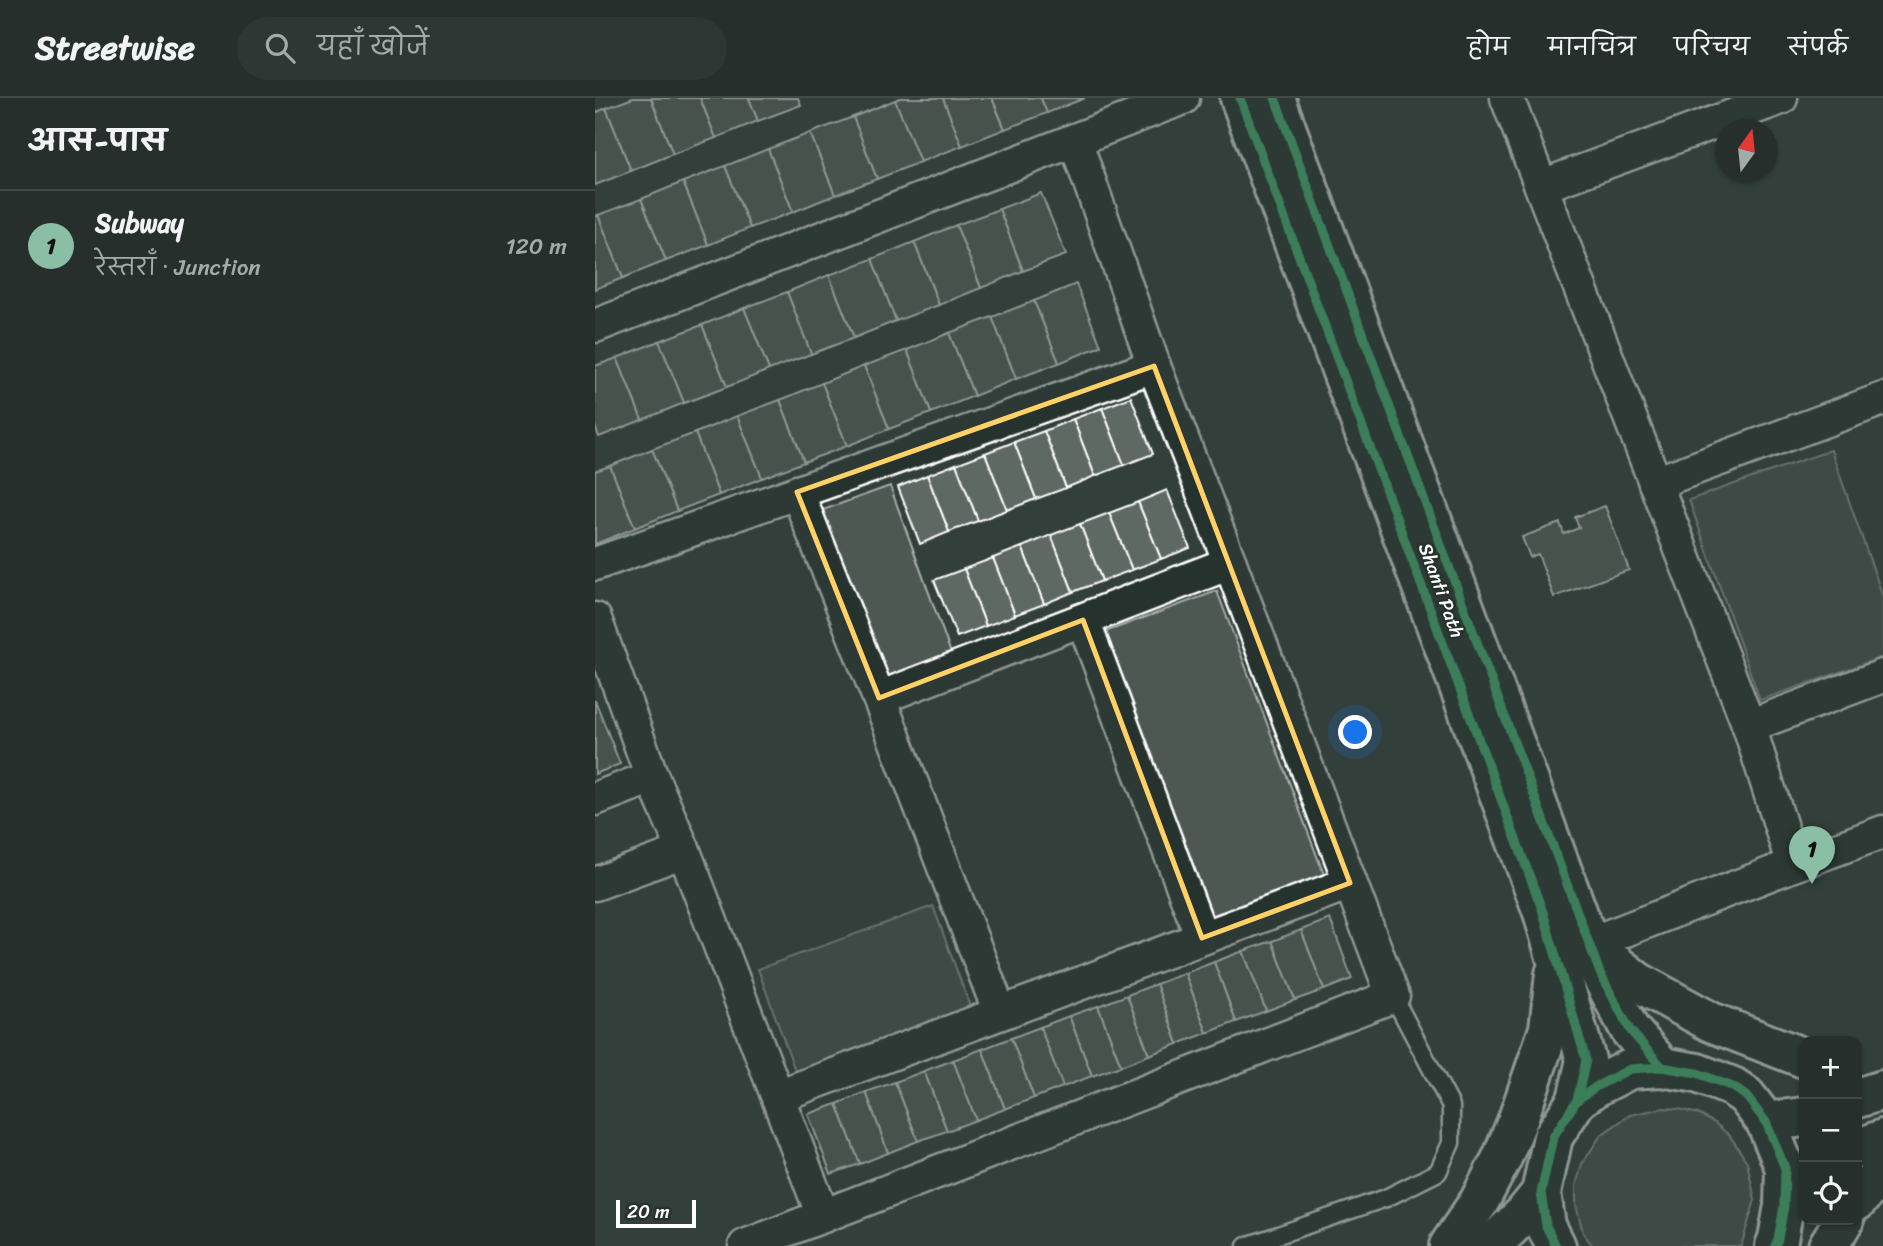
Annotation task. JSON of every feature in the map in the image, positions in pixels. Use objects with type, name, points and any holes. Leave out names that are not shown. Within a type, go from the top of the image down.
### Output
[{"type":"main road","name":"Shanti Path","points":[[1240,98],[1538,899],[1573,951],[1599,973],[1629,1030],[1662,1067]]},
{"type":"main road","name":"Shanti Path","points":[[1275,98],[1573,951],[1586,1060],[1577,1100]]},
{"type":"main road","points":[[1449,1246],[1479,1202],[1502,1158],[1549,1029],[1573,951],[1638,982],[1711,1022],[1799,1056]]},
{"type":"main road","points":[[1556,1246],[1546,1226],[1541,1193],[1553,1137],[1577,1100],[1604,1082],[1630,1069],[1662,1067],[1697,1073],[1733,1087],[1746,1096],[1766,1122],[1785,1167],[1794,1179],[1784,1206],[1775,1246]]},
{"type":"main road","points":[[1862,1073],[1883,1078]]},
{"type":"main road","points":[[1862,1096],[1883,1090]]},
{"type":"main road","points":[[1766,1122],[1799,1118]]},
{"type":"main road","points":[[1862,1148],[1883,1139]]},
{"type":"main road","points":[[1862,1195],[1883,1171]]},
{"type":"main road","points":[[1480,1246],[1498,1239],[1541,1193]]},
{"type":"main road","points":[[1828,1246],[1841,1225]]},
{"type":"street","points":[[595,326],[1183,98]]},
{"type":"street","points":[[1507,98],[1749,726],[1793,865]]},
{"type":"street","points":[[1542,186],[1781,98]]},
{"type":"street","points":[[745,1246],[1393,996],[1154,366],[1075,140]]},
{"type":"street","points":[[595,564],[1154,366]]},
{"type":"street","points":[[1655,483],[1883,399]]},
{"type":"street","points":[[797,492],[1000,1013]]},
{"type":"street","points":[[879,698],[1230,563]]},
{"type":"street","points":[[595,619],[652,777],[684,851],[824,1216]]},
{"type":"street","points":[[1083,620],[1202,938]]},
{"type":"street","points":[[1749,726],[1883,676]]},
{"type":"street","points":[[595,799],[652,777]]},
{"type":"street","points":[[1573,951],[1883,832]]},
{"type":"street","points":[[595,884],[684,851]]},
{"type":"street","points":[[778,1096],[1350,883]]},
{"type":"lane","points":[[1246,1246],[1385,1198],[1438,1172],[1451,1143],[1451,1106],[1393,996]]},
{"type":"highlighted area","points":[[1154,366],[1350,883],[1202,938],[1083,620],[879,698],[797,492]]},
{"type":"shaded area","points":[[1831,450],[1883,597],[1883,657],[1760,700],[1689,500]]},
{"type":"shaded area","points":[[890,486],[953,659],[883,684],[820,511]]},
{"type":"shaded area","points":[[1217,591],[1326,880],[1214,921],[1105,632]]},
{"type":"shaded area","points":[[933,906],[972,1012],[797,1076],[758,969]]},
{"type":"shaded area","points":[[1664,1108],[1698,1114],[1715,1123],[1730,1136],[1747,1162],[1755,1200],[1741,1246],[1593,1246],[1583,1233],[1576,1205],[1576,1185],[1582,1164],[1601,1135],[1630,1115]]},
{"type":"building","points":[[633,98],[651,98],[673,154],[631,171],[606,108]]},
{"type":"building","points":[[651,98],[700,98],[716,138],[673,154]]},
{"type":"building","points":[[700,98],[749,98],[758,121],[716,138]]},
{"type":"building","points":[[749,98],[798,98],[801,105],[758,121]]},
{"type":"building","points":[[943,98],[962,146],[920,162],[895,100]]},
{"type":"building","points":[[943,98],[992,98],[1005,129],[962,146]]},
{"type":"building","points":[[992,98],[1041,98],[1047,113],[1005,129]]},
{"type":"building","points":[[1041,98],[1085,98],[1047,113]]},
{"type":"building","points":[[895,100],[920,162],[877,179],[853,117]]},
{"type":"building","points":[[606,108],[631,171],[595,185],[595,113]]},
{"type":"building","points":[[853,117],[877,179],[835,195],[810,133]]},
{"type":"building","points":[[810,133],[835,195],[793,212],[768,149]]},
{"type":"building","points":[[768,149],[793,212],[750,228],[725,166]]},
{"type":"building","points":[[725,166],[750,228],[708,245],[683,182]]},
{"type":"building","points":[[683,182],[708,245],[666,261],[641,199]]},
{"type":"building","points":[[1041,193],[1066,255],[1023,271],[999,209]]},
{"type":"building","points":[[641,199],[666,261],[623,278],[598,215]]},
{"type":"building","points":[[999,209],[1023,271],[981,288],[956,225]]},
{"type":"building","points":[[598,215],[623,278],[595,289],[595,217]]},
{"type":"building","points":[[956,225],[981,288],[939,305],[914,242]]},
{"type":"building","points":[[914,242],[939,305],[896,321],[872,259]]},
{"type":"building","points":[[872,259],[896,321],[854,338],[829,275]]},
{"type":"building","points":[[829,275],[854,338],[811,354],[787,292]]},
{"type":"building","points":[[1076,284],[1101,346],[1059,363],[1034,301]]},
{"type":"building","points":[[787,292],[811,354],[769,370],[744,308]]},
{"type":"building","points":[[1034,301],[1059,363],[1016,379],[992,317]]},
{"type":"building","points":[[744,308],[769,370],[727,387],[702,325]]},
{"type":"building","points":[[992,317],[1016,379],[974,396],[949,333]]},
{"type":"building","points":[[702,325],[727,387],[684,403],[659,341]]},
{"type":"building","points":[[949,333],[974,396],[931,413],[907,350]]},
{"type":"building","points":[[659,341],[684,403],[642,420],[617,358]]},
{"type":"building","points":[[907,350],[931,413],[889,429],[864,366]]},
{"type":"building","points":[[617,358],[642,420],[599,437],[595,426],[595,366]]},
{"type":"building","points":[[864,366],[889,429],[847,446],[822,383]]},
{"type":"building","points":[[822,383],[847,446],[804,462],[780,400]]},
{"type":"building","points":[[1131,397],[1153,454],[1124,465],[1102,408]]},
{"type":"building","points":[[780,400],[804,462],[762,478],[737,416]]},
{"type":"building","points":[[1102,408],[1124,465],[1095,476],[1073,419]]},
{"type":"building","points":[[737,416],[762,478],[719,495],[695,433]]},
{"type":"building","points":[[1073,419],[1095,476],[1066,488],[1044,431]]},
{"type":"building","points":[[1044,431],[1066,488],[1036,499],[1014,442]]},
{"type":"building","points":[[695,433],[719,495],[677,511],[652,449]]},
{"type":"building","points":[[1014,442],[1036,499],[1007,510],[985,453]]},
{"type":"building","points":[[652,449],[677,511],[635,528],[610,466]]},
{"type":"building","points":[[985,453],[1007,510],[978,521],[956,464]]},
{"type":"building","points":[[956,464],[978,521],[949,532],[927,475]]},
{"type":"building","points":[[610,466],[635,528],[595,544],[595,471]]},
{"type":"building","points":[[927,475],[949,532],[920,544],[898,487]]},
{"type":"building","points":[[1167,490],[1190,548],[1161,559],[1138,502]]},
{"type":"building","points":[[1138,502],[1161,559],[1132,570],[1109,513]]},
{"type":"building","points":[[1605,506],[1629,570],[1554,597],[1538,554],[1530,557],[1522,537],[1560,523],[1564,534],[1579,528],[1575,517]]},
{"type":"building","points":[[1109,513],[1132,570],[1102,581],[1080,524]]},
{"type":"building","points":[[1080,524],[1102,581],[1073,592],[1051,535]]},
{"type":"building","points":[[1051,535],[1073,592],[1044,604],[1022,547]]},
{"type":"building","points":[[1022,547],[1044,604],[1015,615],[993,558]]},
{"type":"building","points":[[993,558],[1015,615],[986,626],[964,569]]},
{"type":"building","points":[[964,569],[986,626],[957,637],[934,580]]},
{"type":"building","points":[[595,700],[620,764],[595,774]]},
{"type":"building","points":[[1330,919],[1352,979],[1324,990],[1301,930]]},
{"type":"building","points":[[1301,930],[1324,990],[1295,1000],[1272,941]]},
{"type":"building","points":[[1272,941],[1295,1000],[1266,1011],[1243,951]]},
{"type":"building","points":[[1243,951],[1266,1011],[1236,1022],[1214,962]]},
{"type":"building","points":[[1214,962],[1236,1022],[1207,1033],[1185,973]]},
{"type":"building","points":[[1185,973],[1207,1033],[1178,1044],[1156,984]]},
{"type":"building","points":[[1156,984],[1178,1044],[1149,1055],[1127,995]]},
{"type":"building","points":[[1127,995],[1149,1055],[1121,1066],[1098,1006]]},
{"type":"building","points":[[1098,1006],[1121,1066],[1092,1076],[1069,1016]]},
{"type":"building","points":[[1069,1016],[1092,1076],[1063,1087],[1040,1027]]},
{"type":"building","points":[[1040,1027],[1063,1087],[1034,1098],[1011,1038]]},
{"type":"building","points":[[1011,1038],[1034,1098],[1005,1109],[982,1049]]},
{"type":"building","points":[[982,1049],[1005,1109],[976,1120],[953,1060]]},
{"type":"building","points":[[953,1060],[976,1120],[947,1131],[924,1071]]},
{"type":"building","points":[[924,1071],[947,1131],[918,1141],[895,1082]]},
{"type":"building","points":[[895,1082],[918,1141],[888,1153],[866,1092]]},
{"type":"building","points":[[866,1092],[888,1153],[860,1164],[837,1104]]},
{"type":"building","points":[[837,1104],[860,1164],[831,1174],[808,1114]]},
{"type":"cycle path","points":[[1240,98],[1543,912],[1586,1060],[1577,1100]]},
{"type":"cycle path","points":[[1275,98],[1600,973],[1630,1030],[1662,1067]]},
{"type":"cycle path","points":[[1556,1246],[1546,1226],[1541,1193],[1553,1137],[1577,1100],[1597,1086],[1630,1069],[1662,1067],[1697,1073],[1733,1087],[1746,1096],[1766,1122],[1785,1168],[1784,1206],[1775,1246]]},
{"type":"place","name":"Subway","points":[[1812,884]]}]
